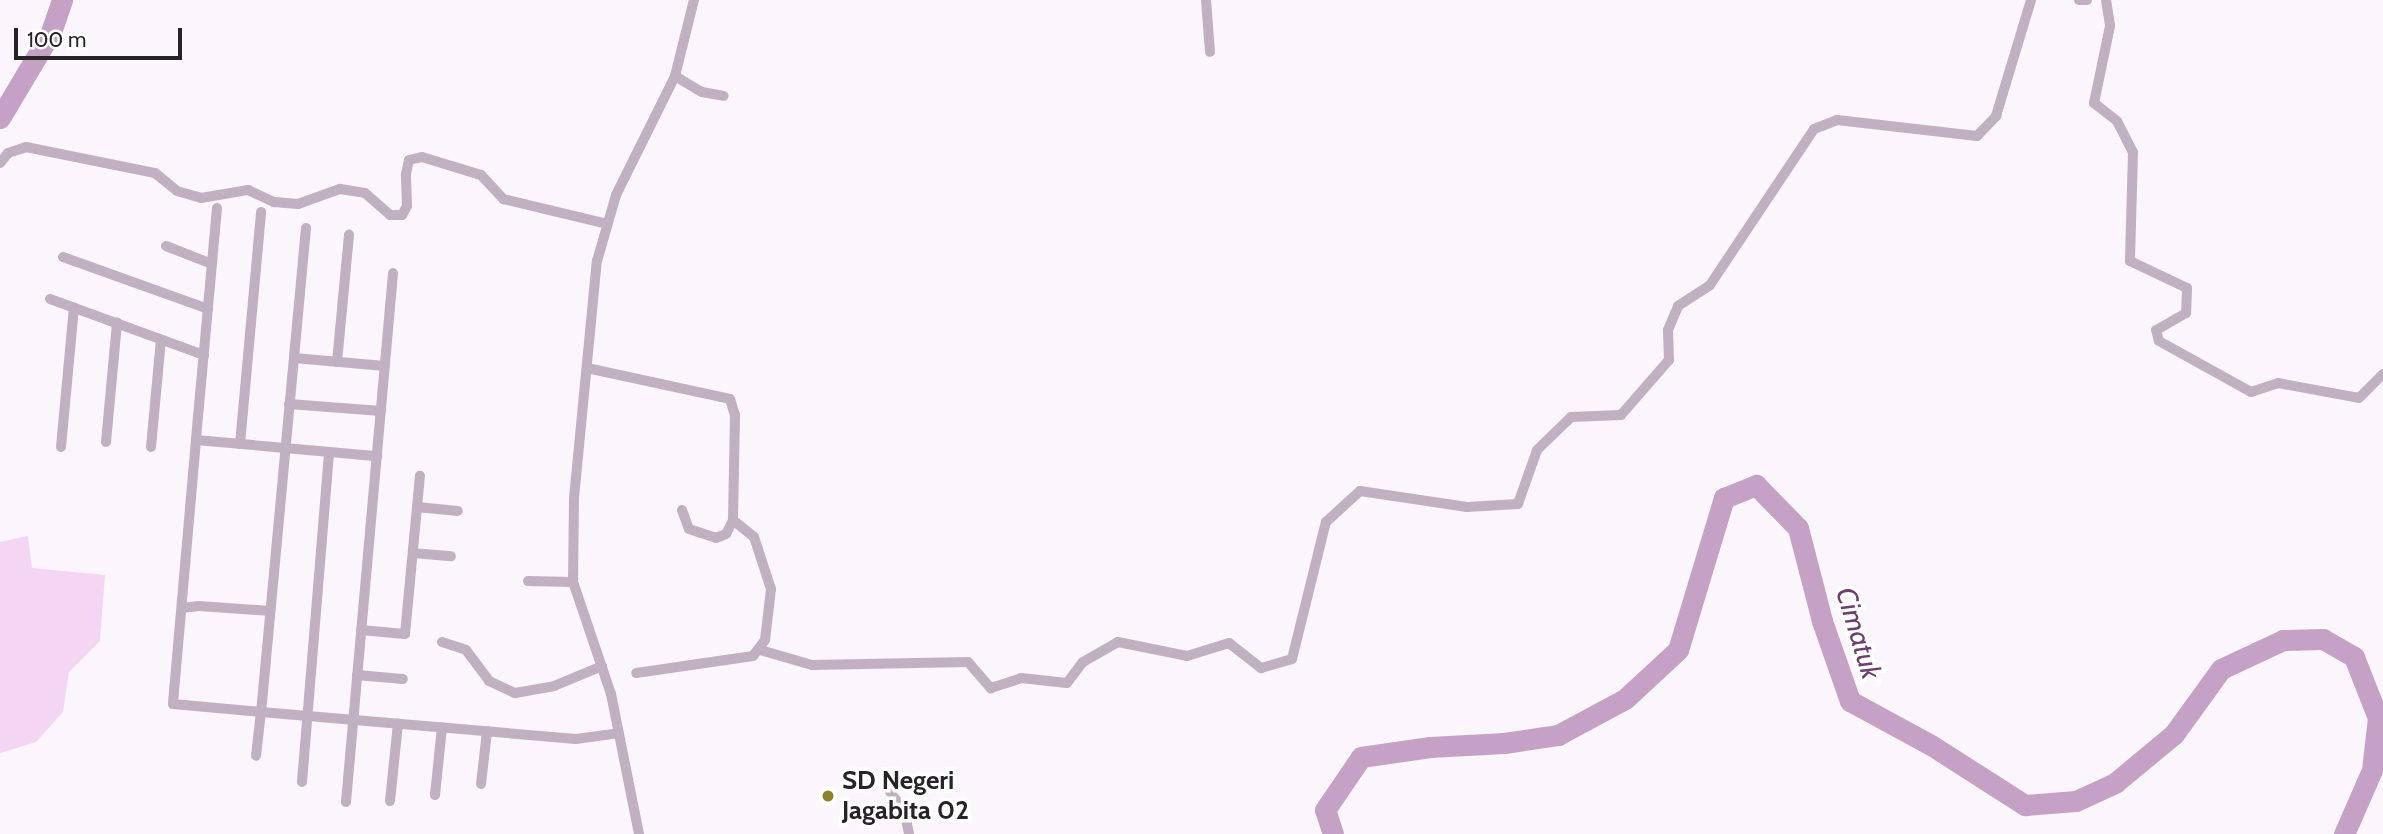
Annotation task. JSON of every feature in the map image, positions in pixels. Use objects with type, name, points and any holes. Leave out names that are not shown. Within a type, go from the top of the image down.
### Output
[{"type":"street","points":[[639,834],[619,733],[602,666],[573,582],[574,498],[597,261],[616,195],[675,76],[694,0]]},
{"type":"street","points":[[1206,0],[1210,52]]},
{"type":"street","points":[[760,650],[812,665],[968,662],[991,688],[1021,678],[1067,683],[1083,662],[1118,642],[1187,656],[1229,643],[1261,668],[1292,659],[1326,523],[1360,491],[1467,507],[1518,504],[1537,450],[1571,417],[1621,415],[1669,360],[1668,330],[1678,306],[1710,285],[1814,129],[1837,120],[1977,136],[1996,116],[2031,0]]},
{"type":"street","points":[[2079,0],[2087,0]]},
{"type":"street","points":[[2106,0],[2110,26],[2094,103],[2117,121],[2133,152],[2130,261],[2187,288],[2186,313],[2156,330],[2158,341],[2251,392],[2278,383],[2359,398],[2383,374]]},
{"type":"street","points":[[675,76],[702,92],[724,96]]},
{"type":"street","points":[[0,163],[8,153],[26,147],[155,173],[177,191],[201,198],[247,190],[274,202],[298,204],[341,189],[365,193],[390,215],[402,215],[407,206],[406,174],[410,160],[422,157],[481,175],[503,199],[607,224]]},
{"type":"street","points":[[217,208],[173,704],[576,738],[619,733]]},
{"type":"street","points":[[240,444],[261,212]]},
{"type":"street","points":[[256,756],[306,228]]},
{"type":"street","points":[[337,362],[349,235]]},
{"type":"street","points":[[166,246],[212,264]]},
{"type":"street","points":[[63,257],[208,309]]},
{"type":"street","points":[[346,802],[393,273]]},
{"type":"street","points":[[50,299],[204,355]]},
{"type":"street","points":[[61,447],[74,308]]},
{"type":"street","points":[[106,442],[117,323]]},
{"type":"street","points":[[150,447],[161,340]]},
{"type":"street","points":[[294,358],[385,366]]},
{"type":"street","points":[[587,368],[728,397],[735,415],[733,520],[726,534],[716,538],[690,529],[682,510]]},
{"type":"street","points":[[289,404],[381,411]]},
{"type":"street","points":[[196,440],[377,456]]},
{"type":"street","points":[[302,782],[329,452]]},
{"type":"street","points":[[361,630],[405,634],[420,476]]},
{"type":"street","points":[[417,507],[458,511]]},
{"type":"street","points":[[636,673],[741,659],[760,650],[765,640],[770,585],[754,537],[733,520]]},
{"type":"street","points":[[413,553],[451,556]]},
{"type":"street","points":[[528,581],[573,582]]},
{"type":"street","points":[[182,608],[200,606],[270,611]]},
{"type":"street","points":[[442,642],[466,650],[489,681],[515,693],[554,686],[602,666]]},
{"type":"street","points":[[357,675],[403,679]]},
{"type":"street","points":[[390,801],[398,723]]},
{"type":"street","points":[[435,794],[442,727]]},
{"type":"street","points":[[481,784],[486,731]]},
{"type":"street","points":[[890,792],[904,810],[909,834]]},
{"type":"shaded area","points":[[28,536],[32,568],[105,575],[100,641],[69,672],[63,712],[36,742],[0,753],[0,542]]},
{"type":"waterway","points":[[0,118],[51,32],[62,0]]},
{"type":"waterway","name":"Cimatuk","points":[[1333,834],[1325,810],[1361,757],[1430,747],[1504,743],[1558,735],[1625,699],[1678,650],[1724,498],[1756,485],[1798,528],[1822,621],[1850,701],[1931,745],[2025,805],[2076,801],[2115,783],[2174,734],[2221,669],[2283,640],[2323,639],[2354,657],[2378,718],[2372,770],[2344,834]]},
{"type":"place","name":"SD Negeri Jagabita 02","points":[[828,796]]}]
